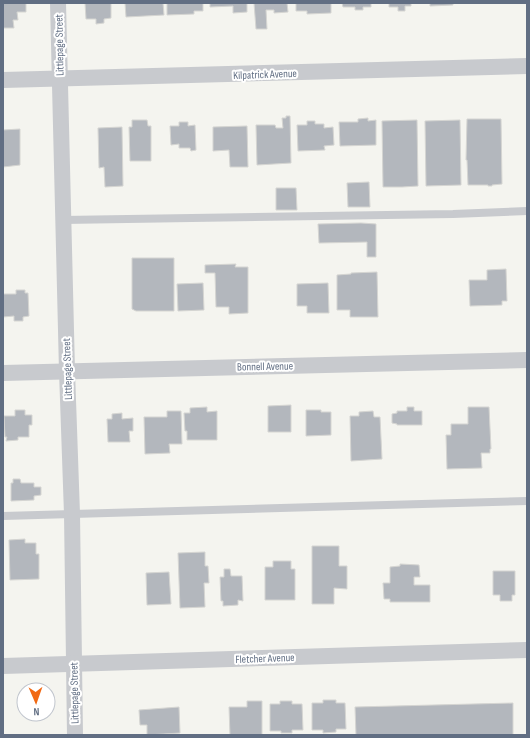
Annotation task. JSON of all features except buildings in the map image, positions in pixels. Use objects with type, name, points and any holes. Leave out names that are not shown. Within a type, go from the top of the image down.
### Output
[{"type":"street","name":"Littlepage Street","points":[[58,3],[72,514],[75,735]]},
{"type":"street","name":"Kilpatrick Avenue","points":[[3,80],[527,66]]},
{"type":"street","name":"Bonnell Avenue","points":[[3,373],[527,360]]},
{"type":"street","name":"Fletcher Avenue","points":[[3,666],[527,650]]},
{"type":"lane","points":[[63,220],[453,214],[527,211]]},
{"type":"lane","points":[[3,516],[527,500]]}]
